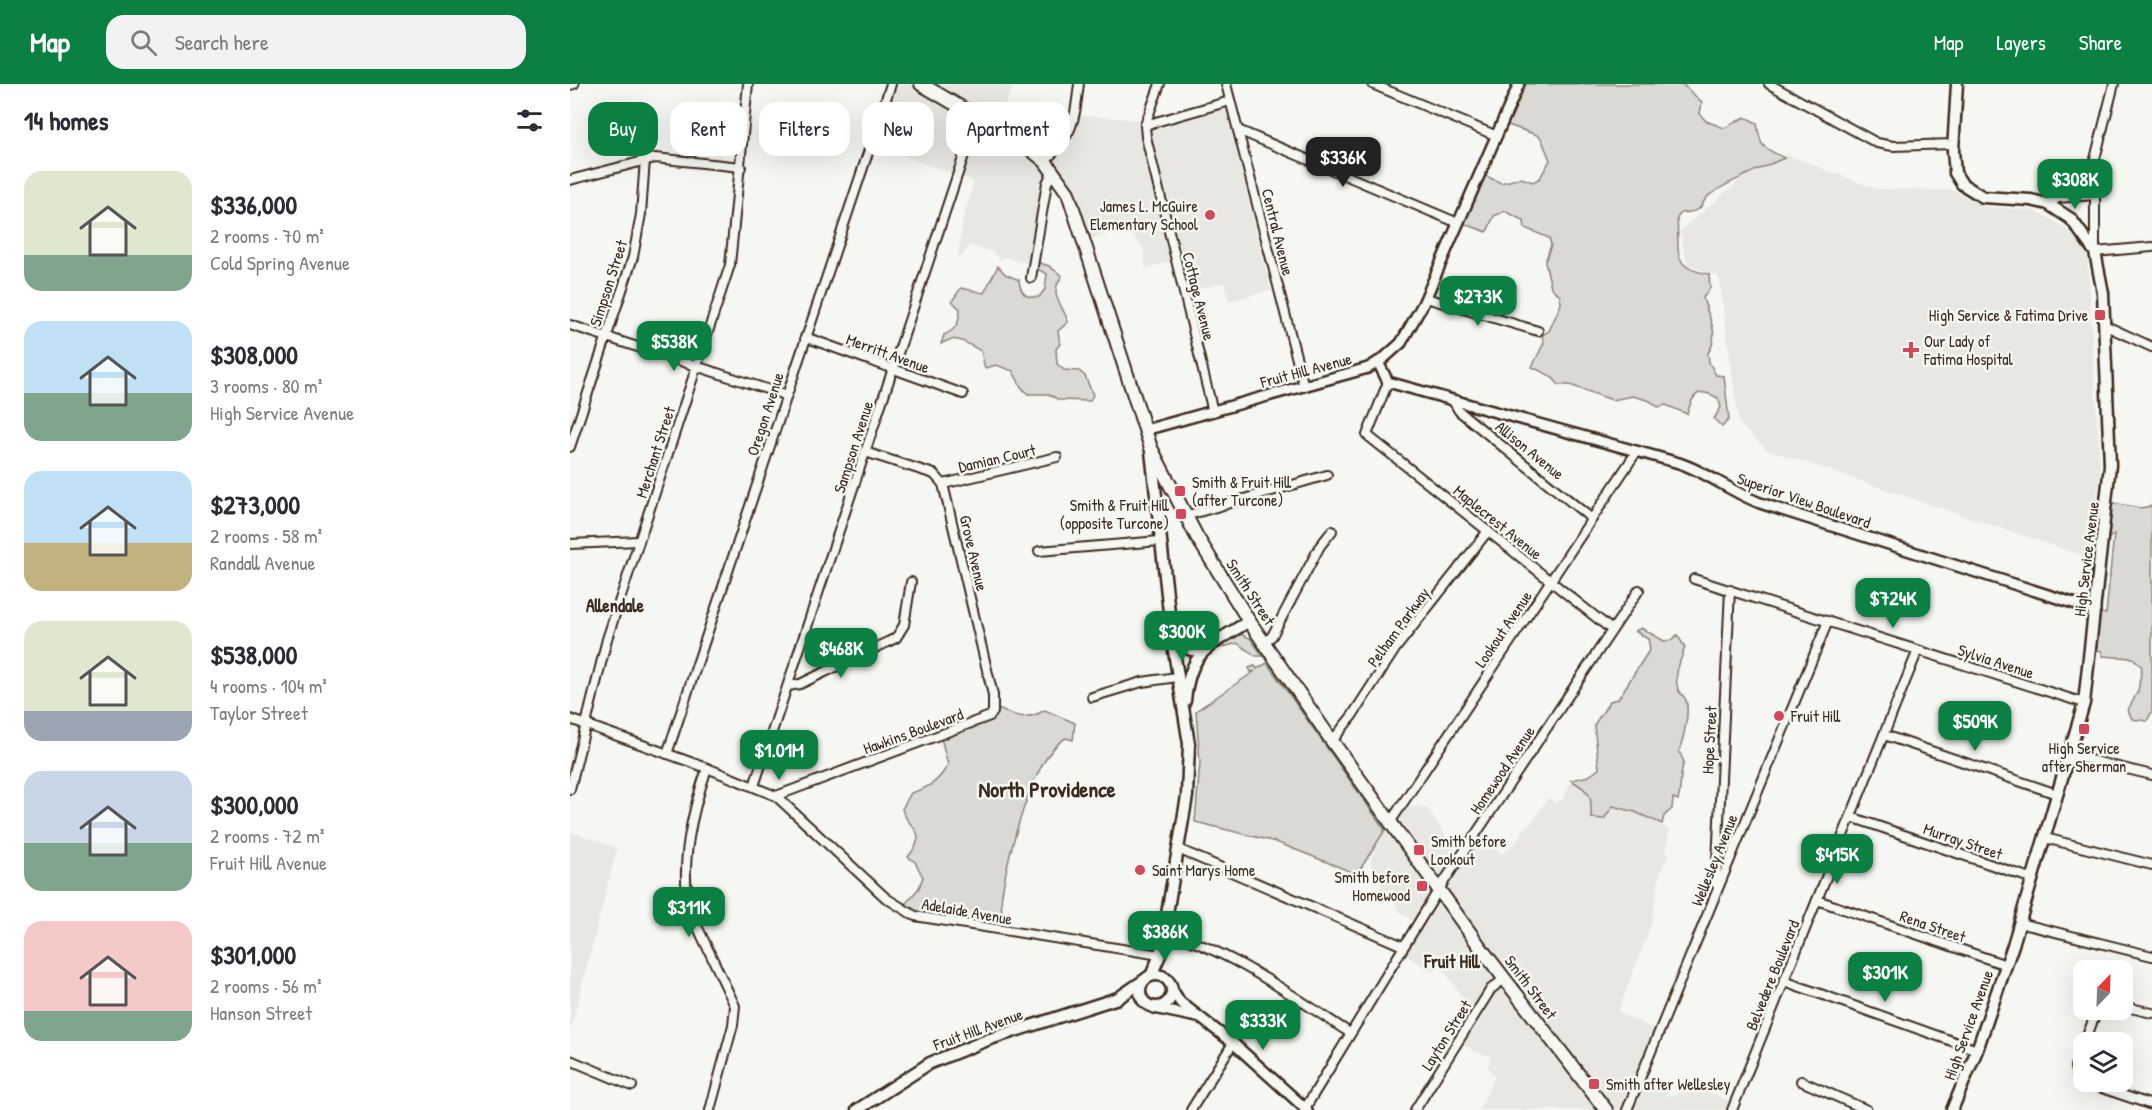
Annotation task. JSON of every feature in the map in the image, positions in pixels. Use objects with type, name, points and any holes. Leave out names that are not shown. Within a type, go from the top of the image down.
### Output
[{"type":"main road","name":"Smith Street","points":[[921,84],[952,102]]},
{"type":"main road","name":"High Service Avenue","points":[[1952,1110],[1977,1050],[2006,965],[2084,703],[2110,477],[2101,279],[2095,252],[2071,219],[2049,204],[2031,200],[1983,196],[1966,188],[1955,173],[1953,144],[1957,84]]},
{"type":"main road","name":"Smith Street","points":[[1038,156],[1049,166],[1071,202],[1151,448],[1185,516],[1249,621],[1332,741],[1504,979],[1606,1110]]},
{"type":"main road","points":[[1151,448],[1177,677],[1185,708]]},
{"type":"main road","points":[[1160,956],[1139,994],[1143,1002],[1154,1008],[1169,1001],[1172,989],[1164,978],[1160,956],[1179,849],[1189,766],[1185,708],[1189,673],[1194,660],[1203,650],[1249,621]]},
{"type":"main road","points":[[1173,639],[1191,650],[1203,650]]},
{"type":"main road","points":[[1147,978],[1164,978]]},
{"type":"main road","name":"Fruit Hill Avenue","points":[[857,1110],[930,1063],[990,1040],[1118,998],[1147,978]]},
{"type":"main road","name":"Fruit Hill Avenue","points":[[1118,998],[1143,1002]]},
{"type":"street","name":"Merchant Street","points":[[570,789],[606,639],[730,265],[748,84]]},
{"type":"street","name":"Oregon Avenue","points":[[667,754],[785,395],[891,84]]},
{"type":"street","points":[[1031,279],[1049,166],[1071,131],[1079,84]]},
{"type":"street","points":[[1144,125],[1160,84]]},
{"type":"street","name":"Central Avenue","points":[[1226,84],[1304,387]]},
{"type":"street","points":[[1372,84],[1497,136]]},
{"type":"street","name":"Fruit Hill Avenue","points":[[1145,430],[1360,372],[1378,362],[1406,336],[1426,298],[1519,84]]},
{"type":"street","points":[[1769,84],[1876,143],[1893,146],[1953,144]]},
{"type":"street","points":[[2103,84],[2113,86],[2095,159],[2095,252],[2152,247]]},
{"type":"street","points":[[1144,125],[1230,101]]},
{"type":"street","name":"Cottage Avenue","points":[[1144,125],[1213,412]]},
{"type":"street","points":[[1238,130],[1458,223]]},
{"type":"street","name":"Sampson Avenue","points":[[754,786],[964,156]]},
{"type":"street","points":[[570,180],[645,159],[665,158],[741,167]]},
{"type":"street","name":"Simpson Street","points":[[570,447],[634,249],[641,214],[645,159]]},
{"type":"street","points":[[2049,204],[2058,198],[2094,195]]},
{"type":"street","points":[[1426,298],[1538,331]]},
{"type":"street","points":[[570,325],[785,395]]},
{"type":"street","points":[[2104,325],[2152,347]]},
{"type":"street","name":"Merritt Avenue","points":[[805,338],[963,394]]},
{"type":"street","points":[[1378,362],[1388,382]]},
{"type":"street","name":"Superior View Boulevard","points":[[1388,382],[1689,466],[1728,490],[1760,503],[2095,610]]},
{"type":"street","name":"Maplecrest Avenue","points":[[1388,382],[1367,435],[1612,630]]},
{"type":"street","name":"Allison Avenue","points":[[1453,401],[1459,411],[1592,519]]},
{"type":"street","name":"Lookout Avenue","points":[[1391,821],[1637,451]]},
{"type":"street","points":[[865,452],[934,474],[943,484]]},
{"type":"street","name":"Damian Court","points":[[943,484],[1057,457]]},
{"type":"street","points":[[1185,516],[1327,475]]},
{"type":"street","name":"Grove Avenue","points":[[943,484],[993,695],[993,712]]},
{"type":"street","points":[[1264,642],[1272,636],[1320,546],[1332,531]]},
{"type":"street","name":"Pelham Parkway","points":[[1332,741],[1352,716],[1396,648],[1488,531]]},
{"type":"street","points":[[570,544],[639,541]]},
{"type":"street","points":[[1039,551],[1160,541]]},
{"type":"street","name":"Sylvia Avenue","points":[[1694,579],[2084,703]]},
{"type":"street","points":[[788,686],[800,684],[887,644],[901,632],[911,582]]},
{"type":"street","name":"Homewood Avenue","points":[[1305,1109],[1438,889],[1639,590]]},
{"type":"street","name":"Hope Street","points":[[1715,892],[1730,590]]},
{"type":"street","name":"Wellesley Avenue","points":[[1627,1110],[1828,621]]},
{"type":"street","name":"Belvedere Boulevard","points":[[1732,1110],[1918,650]]},
{"type":"street","points":[[1092,697],[1142,682],[1177,677]]},
{"type":"street","name":"Hawkins Boulevard","points":[[776,796],[983,720],[993,712]]},
{"type":"street","points":[[570,719],[707,768],[776,796]]},
{"type":"street","points":[[1884,735],[2057,794]]},
{"type":"street","points":[[2069,755],[2152,775]]},
{"type":"street","points":[[707,768],[686,854],[686,893],[689,909],[732,998],[736,1014],[710,1110]]},
{"type":"street","name":"Adelaide Avenue","points":[[776,796],[886,898],[915,916],[1160,956]]},
{"type":"street","name":"Murray Street","points":[[1851,817],[2033,879]]},
{"type":"street","points":[[2044,838],[2152,865]]},
{"type":"street","points":[[1179,849],[1403,946]]},
{"type":"street","name":"Rena Street","points":[[1817,900],[2006,965]]},
{"type":"street","points":[[2019,923],[2152,956]]},
{"type":"street","points":[[1164,932],[1179,936],[1233,961],[1350,1034]]},
{"type":"street","name":"Layton Street","points":[[1415,1110],[1491,989],[1504,979]]},
{"type":"street","points":[[1784,981],[1977,1050]]},
{"type":"street","points":[[1172,989],[1180,1002],[1233,1042],[1305,1109]]},
{"type":"street","points":[[1154,1008],[1199,1018]]},
{"type":"street","points":[[2133,1009],[2152,1013]]},
{"type":"street","points":[[1191,1110],[1233,1042]]},
{"type":"street","points":[[570,1060],[632,1086]]},
{"type":"street","points":[[1801,1081],[1867,1110]]},
{"type":"street","points":[[2115,1092],[2152,1105]]},
{"type":"shaded area","points":[[890,84],[1014,84],[1006,102],[946,102],[946,156],[1070,156],[1070,122],[1074,115],[1143,120],[1173,261],[1146,268],[1144,250],[1128,229],[1084,240],[1050,172],[1034,259],[1027,263],[1003,257],[1000,260],[993,252],[969,245],[962,257],[958,255],[963,220],[974,181],[906,156],[934,156],[934,102],[884,102]]},
{"type":"shaded area","points":[[1519,84],[1682,84],[1702,102],[1700,114],[1706,121],[1724,128],[1745,117],[1757,123],[1764,146],[1784,158],[1719,189],[1707,197],[1699,209],[1681,213],[1677,218],[1678,249],[1683,263],[1688,268],[1709,274],[1710,288],[1703,298],[1713,332],[1712,346],[1708,353],[1709,362],[1716,375],[1724,376],[1729,419],[1722,427],[1714,419],[1721,407],[1718,398],[1706,393],[1697,394],[1694,397],[1687,414],[1666,405],[1658,407],[1650,401],[1633,396],[1612,400],[1570,385],[1559,385],[1551,376],[1532,367],[1544,343],[1542,335],[1549,331],[1561,304],[1560,296],[1551,287],[1545,262],[1551,245],[1549,238],[1525,228],[1524,221],[1505,211],[1494,216],[1487,232],[1459,222],[1480,173],[1501,183],[1521,178],[1533,182],[1540,178],[1550,160],[1541,138],[1502,123]]},
{"type":"shaded area","name":"James L. McGuire Elementary School","points":[[1226,108],[1271,290],[1229,301],[1224,282],[1188,292],[1149,131]]},
{"type":"shaded area","name":"Our Lady of Fatima Hospital","points":[[1787,155],[1876,189],[1952,190],[1986,207],[2032,210],[2055,221],[2087,247],[2100,471],[2090,558],[1766,449],[1739,423],[1719,277],[1687,264],[1680,231],[1742,178]]},
{"type":"shaded area","points":[[1034,261],[1049,266],[1062,276],[1056,294],[1068,322],[1058,331],[1060,344],[1056,349],[1057,364],[1064,370],[1079,371],[1085,376],[1093,395],[1090,401],[1059,400],[1048,394],[1028,394],[1021,387],[1013,371],[996,365],[985,368],[981,351],[956,340],[941,344],[944,335],[955,328],[958,322],[960,309],[952,301],[961,288],[984,293],[998,266],[1005,274],[1019,280],[1024,294],[1039,297],[1045,289],[1047,274],[1037,269]]},
{"type":"shaded area","points":[[2108,502],[2140,508],[2152,506],[2152,711],[2147,721],[2132,719],[2128,710],[2138,691],[2142,667],[2133,658],[2102,656],[2102,651],[2091,649],[2094,612],[2106,614],[2114,534],[2103,543]]},
{"type":"shaded area","points":[[1641,628],[1664,641],[1672,640],[1677,635],[1685,647],[1676,678],[1687,705],[1686,726],[1679,751],[1684,762],[1678,800],[1673,798],[1672,809],[1664,816],[1662,824],[1635,812],[1613,806],[1604,819],[1591,818],[1589,795],[1571,780],[1589,776],[1599,769],[1594,725],[1610,701],[1618,699],[1650,649],[1648,639],[1635,631]]},
{"type":"shaded area","points":[[1240,634],[1250,638],[1263,656],[1256,656],[1237,643],[1214,650]]},
{"type":"shaded area","points":[[1267,663],[1385,830],[1357,874],[1276,842],[1195,822],[1200,763],[1196,711],[1255,671],[1251,672],[1249,668],[1255,666],[1257,669]]},
{"type":"shaded area","points":[[993,707],[1019,716],[1032,716],[1045,710],[1075,723],[1073,740],[1066,738],[1054,748],[1032,785],[1016,833],[1002,894],[1001,935],[920,921],[900,910],[919,888],[923,877],[915,862],[908,857],[915,848],[918,835],[902,809],[911,793],[933,783],[948,765],[941,738],[985,720]]},
{"type":"shaded area","points":[[1571,780],[1585,789],[1592,798],[1635,812],[1670,830],[1665,849],[1669,855],[1660,872],[1651,925],[1618,1012],[1659,1032],[1643,1072],[1668,1085],[1666,1096],[1678,1095],[1684,1084],[1734,1102],[1731,1110],[1479,1110],[1495,1077],[1488,1067],[1491,1056],[1475,1052],[1459,1042],[1478,1010],[1464,1000],[1441,966],[1432,972],[1400,951],[1415,922],[1400,912],[1393,900],[1380,893],[1383,880],[1371,867],[1374,852],[1371,844],[1373,838],[1389,825],[1398,810],[1418,806],[1428,809],[1456,852],[1452,868],[1476,836],[1502,854],[1515,844],[1548,798],[1556,803],[1563,799]]},
{"type":"shaded area","points":[[570,831],[617,848],[570,1032]]},
{"type":"place","name":"James L. McGuire Elementary School","points":[[1210,215]]},
{"type":"place","name":"High Service & Fatima Drive","points":[[2100,315]]},
{"type":"place","name":"Our Lady of Fatima Hospital","points":[[1911,350]]},
{"type":"place","name":"Smith & Fruit Hill (after Turcone)","points":[[1180,491]]},
{"type":"place","name":"Smith & Fruit Hill (opposite Turcone)","points":[[1181,514]]},
{"type":"place","name":"Fruit Hill","points":[[1779,716]]},
{"type":"place","name":"High Service after Sherman","points":[[2084,729]]},
{"type":"place","name":"Smith before Lookout","points":[[1419,850]]},
{"type":"place","name":"Saint Marys Home","points":[[1140,870]]},
{"type":"place","name":"Smith before Homewood","points":[[1422,886]]},
{"type":"place","name":"Smith after Wellesley","points":[[1594,1084]]},
{"type":"district","name":"Allendale","points":[[615,605]]},
{"type":"district","name":"North Providence","points":[[1047,789]]},
{"type":"district","name":"Fruit Hill","points":[[1452,961]]}]
